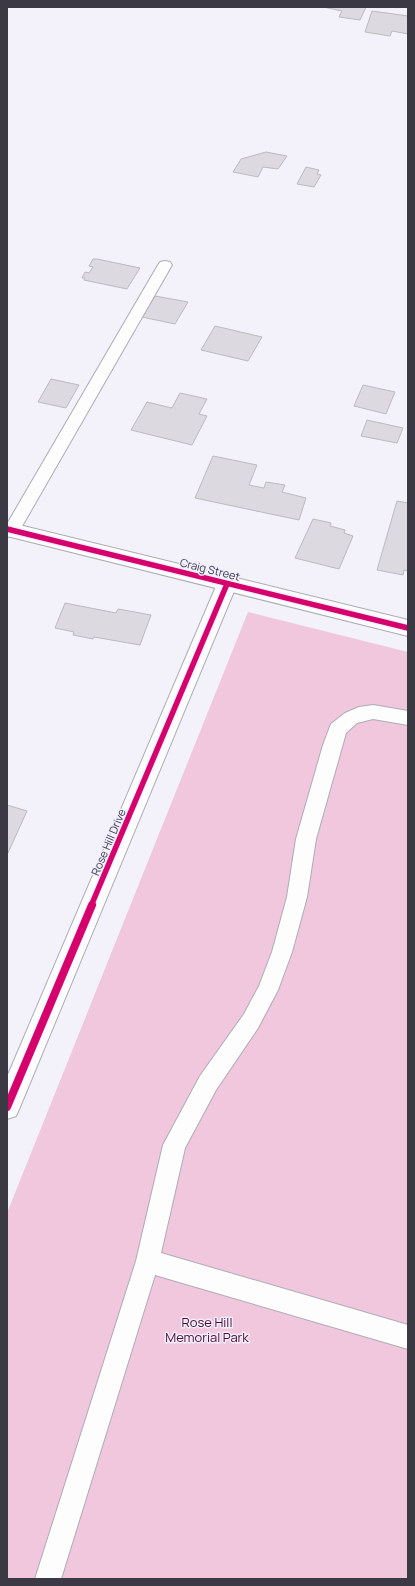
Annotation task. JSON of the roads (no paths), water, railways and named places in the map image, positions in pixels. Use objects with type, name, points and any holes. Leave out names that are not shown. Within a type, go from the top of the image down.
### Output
[{"type":"street","name":"Craig Street","points":[[9,530],[408,628]]},
{"type":"street","name":"Rose Hill Drive","points":[[7,1107],[228,584]]},
{"type":"lane","points":[[9,530],[165,265]]},
{"type":"lane","points":[[48,1579],[148,1261],[174,1146],[208,1083],[251,1021],[268,990],[282,952],[297,897],[306,839],[338,729],[351,718],[359,714],[373,712],[408,718]]},
{"type":"lane","points":[[148,1261],[408,1337]]},
{"type":"park label","name":"Rose Hill Memorial Park","points":[[207,1330]]}]
